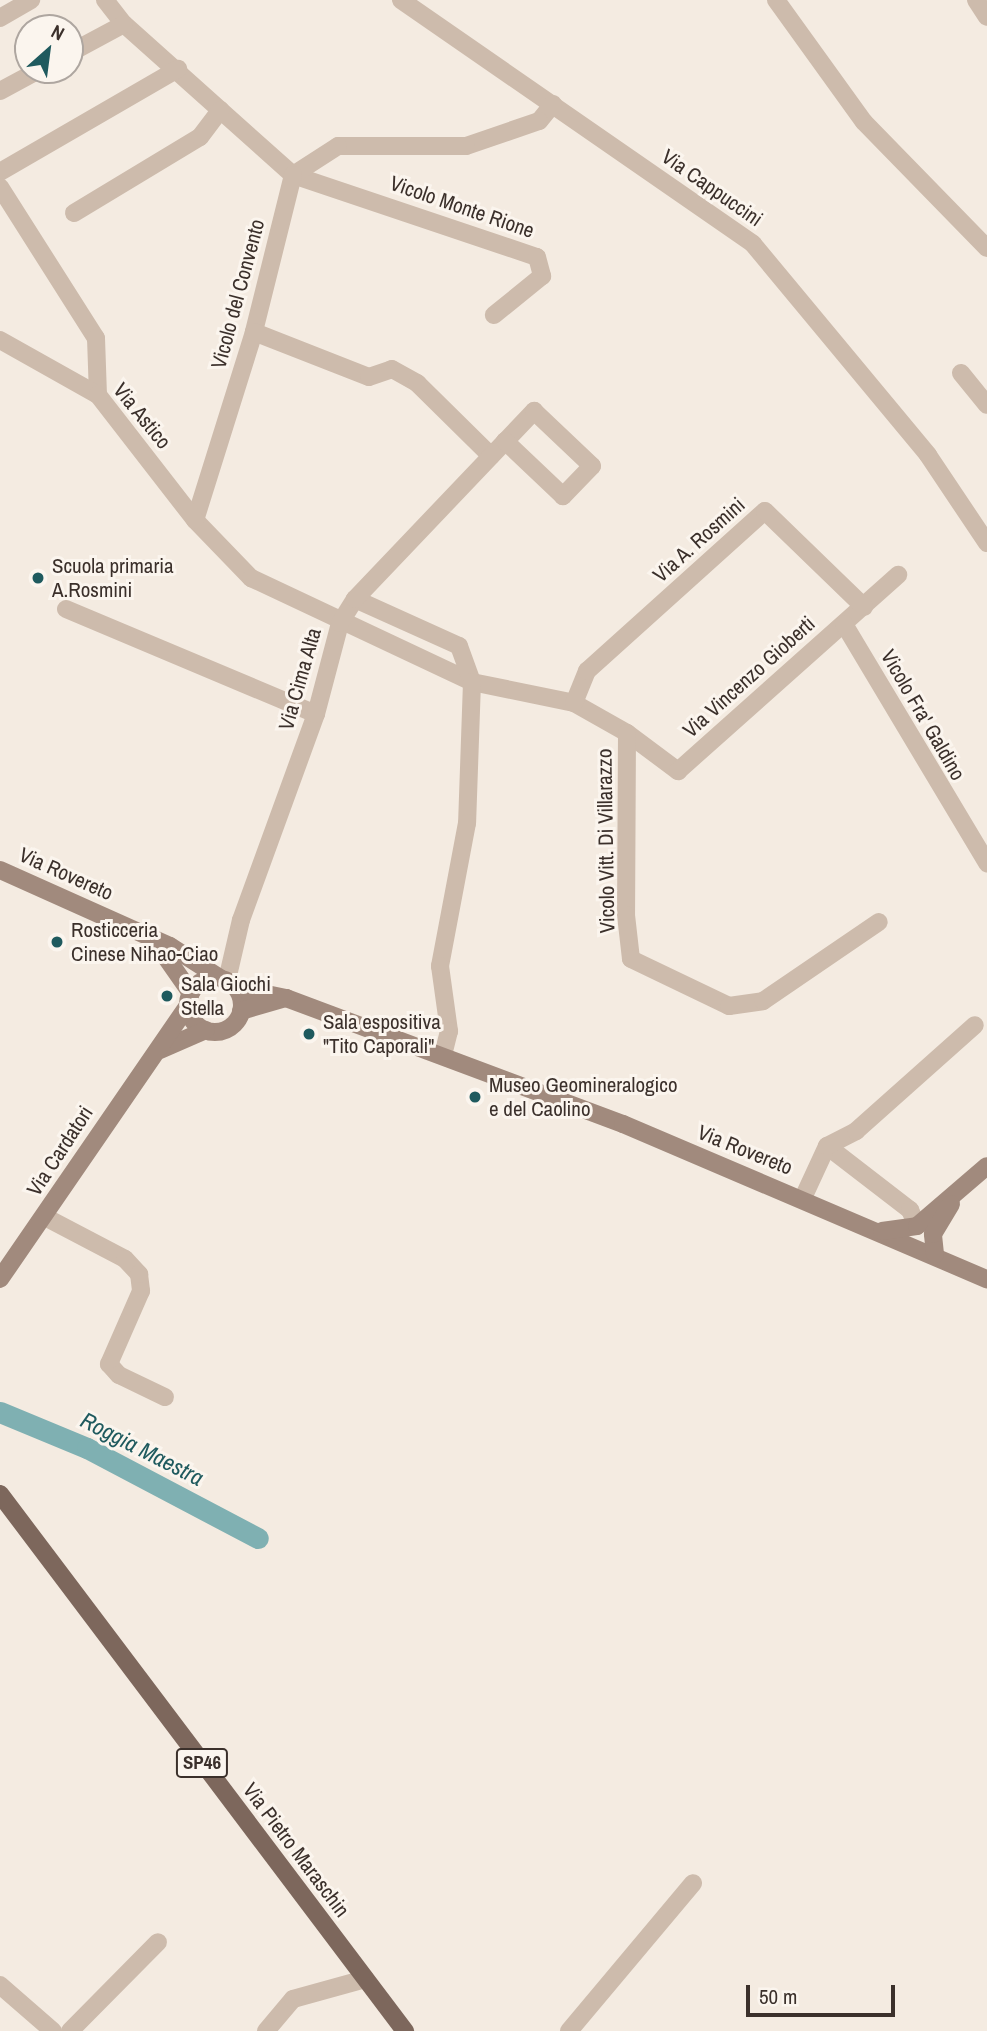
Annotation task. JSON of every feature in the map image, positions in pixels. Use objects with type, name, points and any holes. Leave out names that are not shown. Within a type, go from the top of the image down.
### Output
[{"type":"main road","name":"Via Pietro Maraschin","points":[[0,1494],[405,2031]]},
{"type":"street","points":[[0,18],[31,0]]},
{"type":"street","points":[[105,0],[124,24],[178,69],[293,175],[338,146],[466,146],[539,121],[553,104]]},
{"type":"street","name":"Via Cappuccini","points":[[401,0],[753,244],[928,455],[987,542]]},
{"type":"street","points":[[776,0],[864,122],[987,248]]},
{"type":"street","points":[[976,0],[987,17]]},
{"type":"street","points":[[84,45],[124,24]]},
{"type":"street","points":[[0,172],[178,69]]},
{"type":"street","points":[[74,213],[200,137],[220,110]]},
{"type":"street","name":"Vicolo Monte Rione","points":[[293,175],[537,257],[542,276],[494,315]]},
{"type":"street","name":"Vicolo del Convento","points":[[195,520],[254,332],[293,175]]},
{"type":"street","points":[[0,187],[96,338],[98,395]]},
{"type":"street","points":[[254,332],[369,377],[392,369],[416,383],[491,456]]},
{"type":"street","name":"Via Astico","points":[[0,340],[98,395],[195,520]]},
{"type":"street","points":[[961,373],[987,405]]},
{"type":"street","name":"Via Cima Alta","points":[[228,982],[242,920],[316,714],[340,623],[355,599],[534,411],[592,466],[563,496],[505,442]]},
{"type":"street","name":"Via A. Rosmini","points":[[574,703],[587,671],[765,511],[864,607]]},
{"type":"street","points":[[195,520],[251,578],[340,623],[472,682],[574,703],[627,733]]},
{"type":"street","name":"Via Vincenzo Gioberti","points":[[627,733],[678,771],[898,575]]},
{"type":"street","points":[[355,599],[459,646],[472,682],[467,822],[440,966],[449,1031],[443,1055]]},
{"type":"street","points":[[66,609],[316,714]]},
{"type":"street","name":"Vicolo Fra' Galdino","points":[[844,624],[987,863]]},
{"type":"street","name":"Vicolo Vitt. Di Villarazzo","points":[[627,733],[626,915],[631,959],[729,1006],[763,1001],[879,922]]},
{"type":"street","name":"Via Rovereto","points":[[0,870],[152,937],[228,982],[286,998],[443,1055],[803,1198],[987,1279]]},
{"type":"street","points":[[152,937],[190,999],[193,1020],[206,1030]]},
{"type":"street","points":[[190,999],[203,981],[228,982],[242,1011]]},
{"type":"street","points":[[160,1050],[206,1030],[232,1026],[242,1011],[286,998]]},
{"type":"street","name":"Via Cardatori","points":[[0,1279],[160,1050],[190,999]]},
{"type":"street","points":[[803,1198],[827,1146],[856,1131],[975,1025]]},
{"type":"street","points":[[827,1146],[910,1210],[917,1226]]},
{"type":"street","points":[[882,1231],[917,1226],[987,1166]]},
{"type":"street","points":[[935,1254],[933,1234],[956,1195]]},
{"type":"street","points":[[45,1217],[125,1259],[139,1274],[141,1291],[109,1364],[119,1375],[165,1397]]},
{"type":"street","points":[[569,2031],[693,1883]]},
{"type":"street","points":[[70,2031],[158,1942]]},
{"type":"street","points":[[266,2031],[293,1999],[365,1979]]},
{"type":"street","points":[[0,1984],[53,2031]]},
{"type":"waterway","name":"Roggia Maestra","points":[[0,1412],[87,1448],[258,1538]]},
{"type":"place","name":"Scuola primaria A.Rosmini","points":[[38,578]]},
{"type":"place","name":"Rosticceria Cinese Nihao-Ciao","points":[[57,942]]},
{"type":"place","name":"Sala Giochi Stella","points":[[167,996]]},
{"type":"place","name":"Sala espositiva \"Tito Caporali\"","points":[[309,1034]]},
{"type":"place","name":"Museo Geomineralogico e del Caolino","points":[[475,1097]]}]
